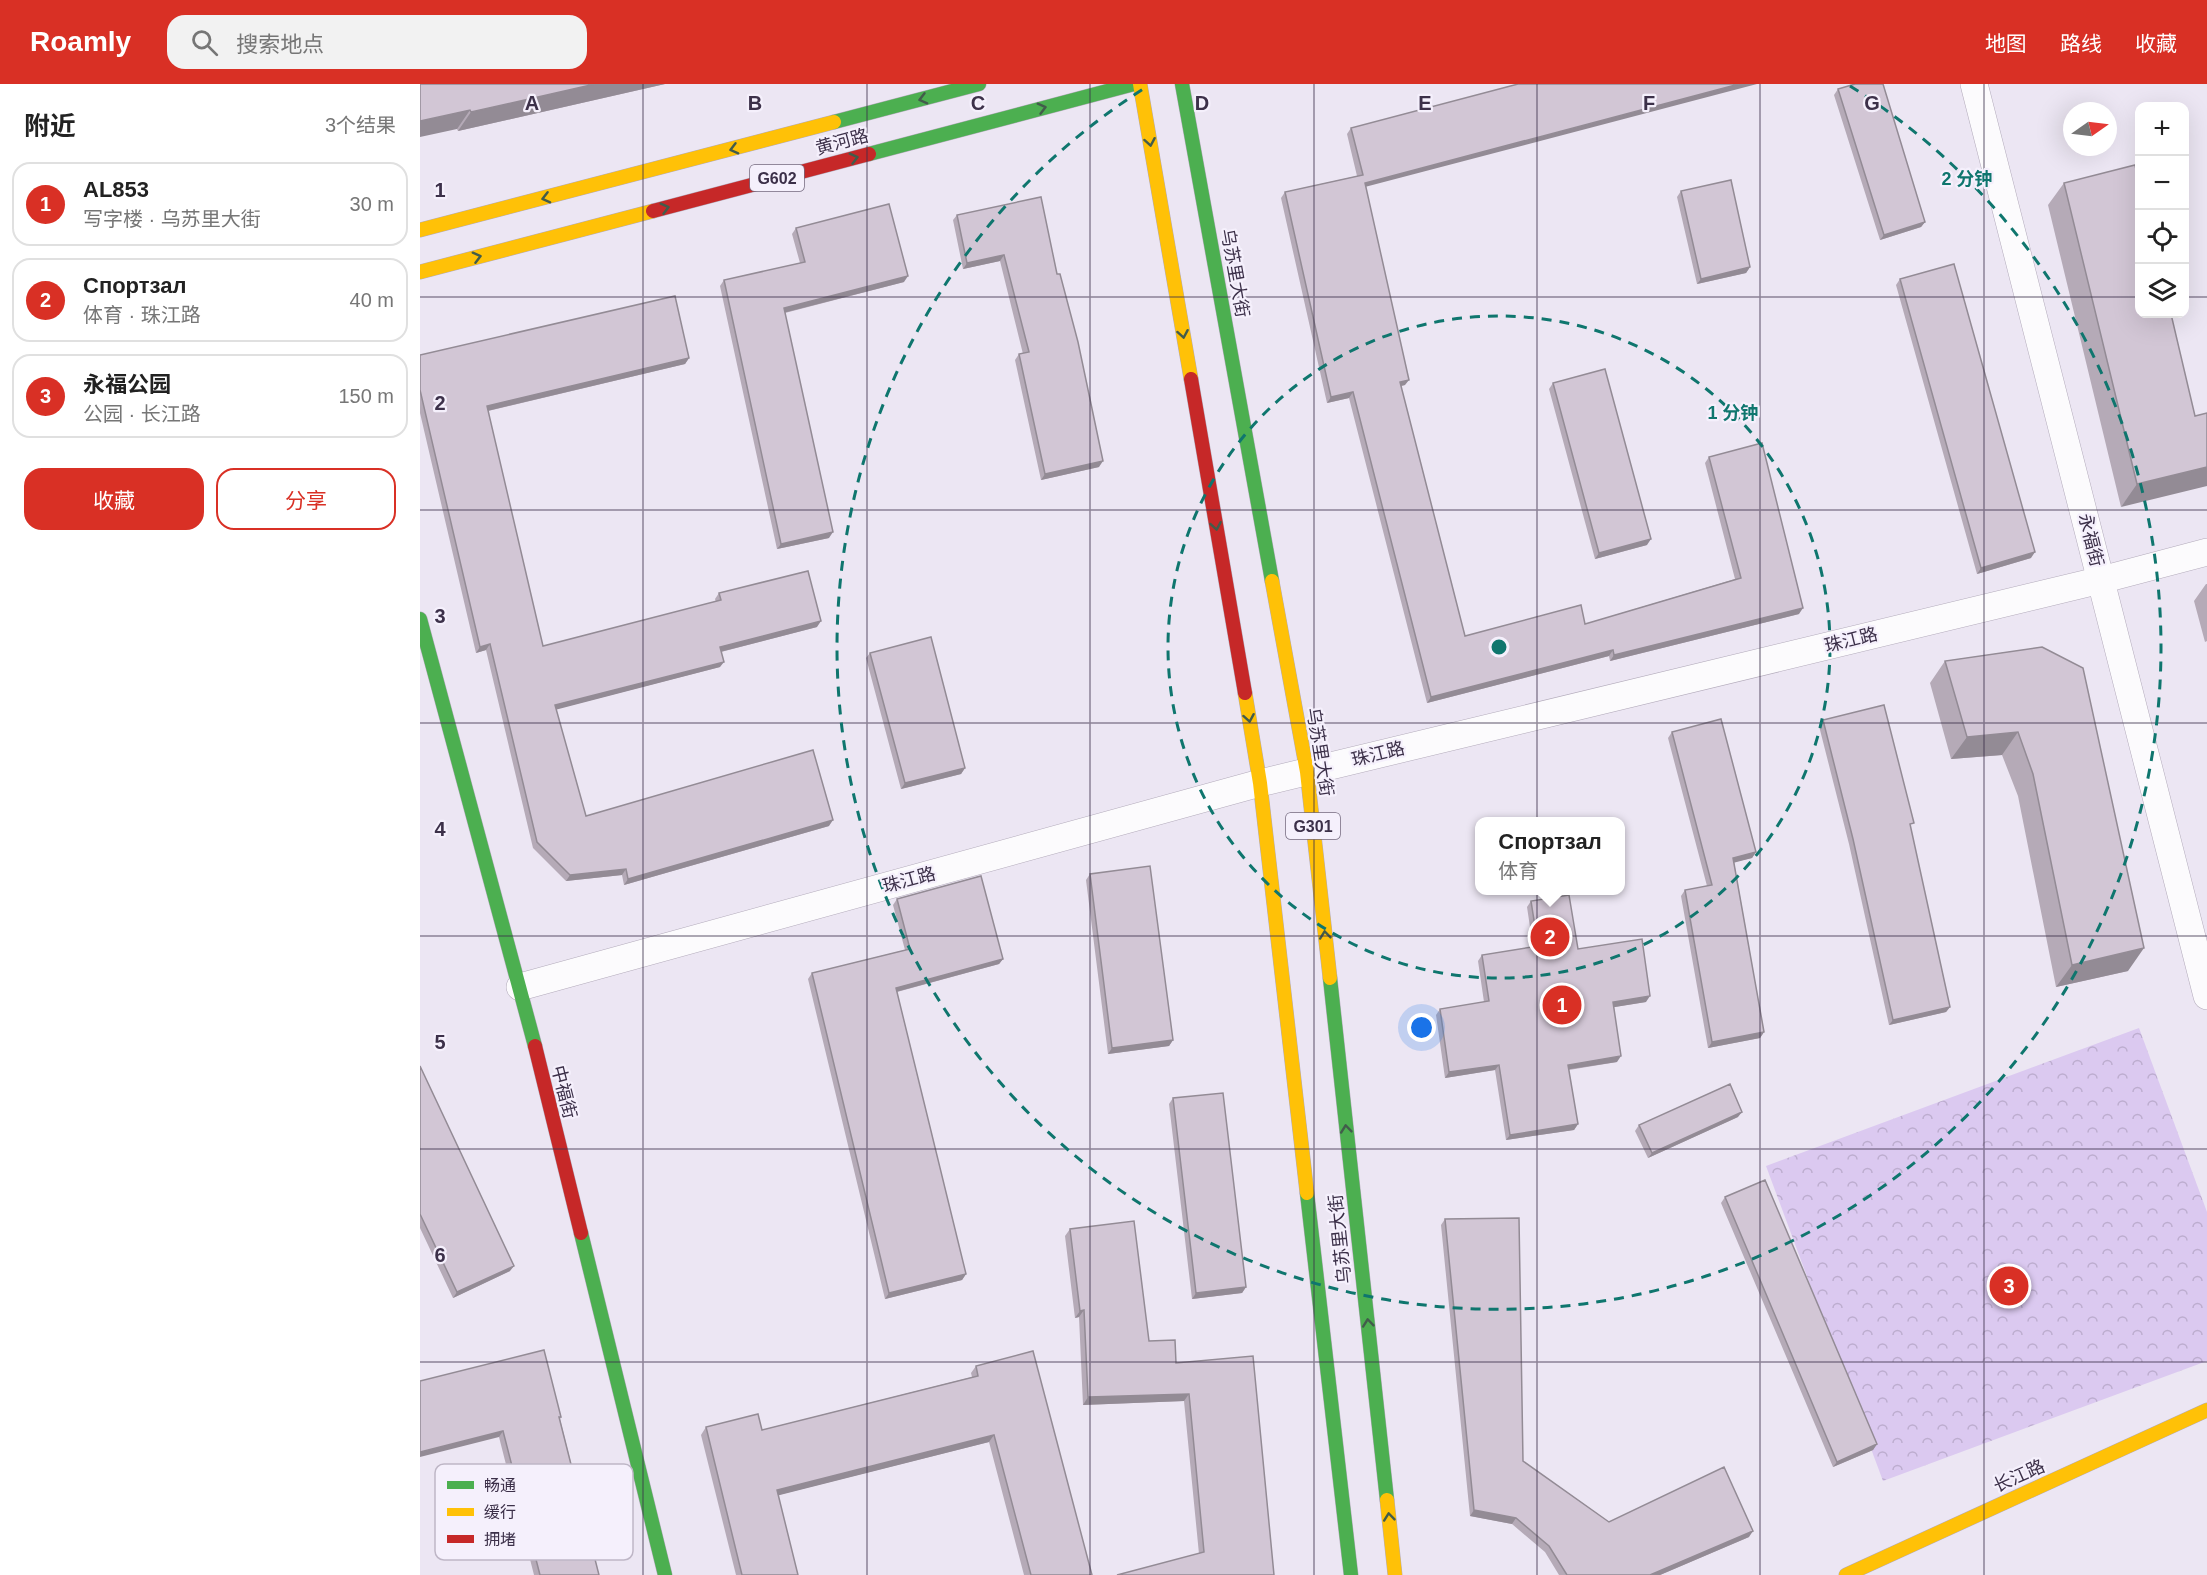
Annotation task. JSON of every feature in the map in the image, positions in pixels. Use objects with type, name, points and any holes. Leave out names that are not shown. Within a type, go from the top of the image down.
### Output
[{"type":"main road","name":"黄河路","points":[[420,230],[980,84]]},
{"type":"main road","name":"黄河路","points":[[420,272],[1134,84]]},
{"type":"main road","name":"乌苏里大街","points":[[1140,84],[1260,783],[1351,1575]]},
{"type":"main road","name":"乌苏里大街","points":[[1182,84],[1307,771],[1395,1575]]},
{"type":"main road","name":"中福街","points":[[420,619],[520,987],[665,1575]]},
{"type":"main road","name":"长江路","points":[[1845,1575],[2207,1410]]},
{"type":"main road","points":[[1894,1552],[1902,1568]]},
{"type":"street","name":"永福街","points":[[1974,84],[2207,996]]},
{"type":"street","name":"珠江路","points":[[520,987],[1260,783],[2101,580],[2207,552]]},
{"type":"green space","points":[[2139,1028],[2207,1212],[2207,1361],[1883,1481],[1766,1166]]},
{"type":"building","points":[[420,84],[595,84],[420,121]]},
{"type":"building","points":[[1518,84],[1739,84],[1365,183],[1409,380],[1400,382],[1465,636],[1581,605],[1585,624],[1741,578],[1709,457],[1762,443],[1803,608],[1614,655],[1613,650],[1431,697],[1353,392],[1331,397],[1285,192],[1363,175],[1351,128]]},
{"type":"building","points":[[1855,84],[1883,84],[1925,222],[1884,235],[1838,89]]},
{"type":"building","points":[[2135,165],[2135,318],[2172,318],[2195,416],[2207,413],[2207,467],[2137,484],[2064,183]]},
{"type":"building","points":[[1731,180],[1750,267],[1701,279],[1681,191]]},
{"type":"building","points":[[1041,197],[1057,274],[1060,274],[1078,342],[1103,461],[1045,474],[1019,354],[1029,352],[1004,255],[967,263],[957,215]]},
{"type":"building","points":[[889,204],[908,276],[784,308],[833,532],[781,544],[724,280],[805,262],[796,228]]},
{"type":"building","points":[[1954,264],[2035,552],[1981,568],[1900,279]]},
{"type":"building","points":[[675,296],[689,358],[487,406],[543,646],[721,600],[719,593],[808,571],[821,621],[720,647],[724,662],[555,705],[586,816],[813,750],[833,820],[628,879],[626,869],[570,875],[537,842],[490,644],[480,647],[420,390],[420,355]]},
{"type":"building","points":[[1605,369],[1651,539],[1599,553],[1553,383]]},
{"type":"building","points":[[931,637],[965,768],[905,783],[870,653]]},
{"type":"building","points":[[2042,647],[2083,668],[2144,948],[2072,965],[2033,774],[2018,732],[1967,737],[1945,661]]},
{"type":"building","points":[[1884,705],[1914,823],[1910,824],[1950,1007],[1893,1020],[1853,839],[1823,720]]},
{"type":"building","points":[[1721,719],[1756,852],[1733,858],[1764,1032],[1712,1042],[1685,890],[1712,885],[1672,732]]},
{"type":"building","points":[[1150,866],[1173,1040],[1112,1048],[1090,874]]},
{"type":"building","points":[[981,876],[1003,959],[896,988],[966,1274],[889,1293],[812,973],[910,949],[897,899]]},
{"type":"building","points":[[1569,895],[1578,949],[1642,939],[1650,996],[1613,1002],[1621,1056],[1568,1065],[1578,1124],[1510,1135],[1499,1065],[1449,1072],[1440,1009],[1489,1001],[1482,955],[1538,946],[1531,901]]},
{"type":"building","points":[[420,1066],[514,1266],[457,1292],[420,1214]]},
{"type":"building","points":[[1730,1084],[1742,1112],[1652,1153],[1639,1125]]},
{"type":"building","points":[[1223,1093],[1246,1287],[1196,1293],[1173,1098]]},
{"type":"building","points":[[1765,1180],[1877,1444],[1837,1462],[1725,1197]]},
{"type":"building","points":[[1519,1218],[1523,1461],[1609,1522],[1724,1467],[1753,1531],[1650,1575],[1567,1575],[1549,1546],[1516,1518],[1474,1510],[1445,1219]]},
{"type":"building","points":[[1134,1221],[1149,1341],[1175,1340],[1176,1363],[1253,1356],[1274,1575],[1117,1575],[1204,1552],[1189,1394],[1088,1397],[1084,1310],[1080,1311],[1070,1229]]},
{"type":"building","points":[[544,1350],[571,1464],[511,1464],[503,1431],[420,1452],[420,1381]]},
{"type":"building","points":[[1033,1351],[1092,1575],[1031,1575],[994,1435],[777,1490],[798,1575],[742,1575],[706,1427],[758,1414],[762,1430],[978,1376],[976,1366]]},
{"type":"building","points":[[536,1560],[595,1560],[599,1575],[540,1575]]},
{"type":"traffic: fast","points":[[834,122],[979,84]]},
{"type":"traffic: fast","points":[[869,154],[1134,84]]},
{"type":"traffic: fast","points":[[1182,84],[1272,581]]},
{"type":"traffic: fast","points":[[420,619],[535,1046]]},
{"type":"traffic: fast","points":[[1330,978],[1387,1500]]},
{"type":"traffic: fast","points":[[1307,1193],[1351,1575]]},
{"type":"traffic: fast","points":[[581,1233],[665,1575]]},
{"type":"traffic: slow","points":[[1140,84],[1191,379]]},
{"type":"traffic: slow","points":[[420,230],[834,122]]},
{"type":"traffic: slow","points":[[420,272],[653,211]]},
{"type":"traffic: slow","points":[[1272,581],[1307,772],[1330,978]]},
{"type":"traffic: slow","points":[[1245,693],[1260,783],[1307,1193]]},
{"type":"traffic: slow","points":[[1846,1575],[2207,1410]]},
{"type":"traffic: slow","points":[[1387,1500],[1395,1575]]},
{"type":"traffic: jam","points":[[653,211],[869,154]]},
{"type":"traffic: jam","points":[[1191,379],[1245,693]]},
{"type":"traffic: jam","points":[[535,1046],[581,1233]]},
{"type":"place","name":"Спортзал","points":[[1550,937]]},
{"type":"place","name":"AL853","points":[[1562,1005]]},
{"type":"place","name":"永福公园","points":[[2009,1286]]}]
